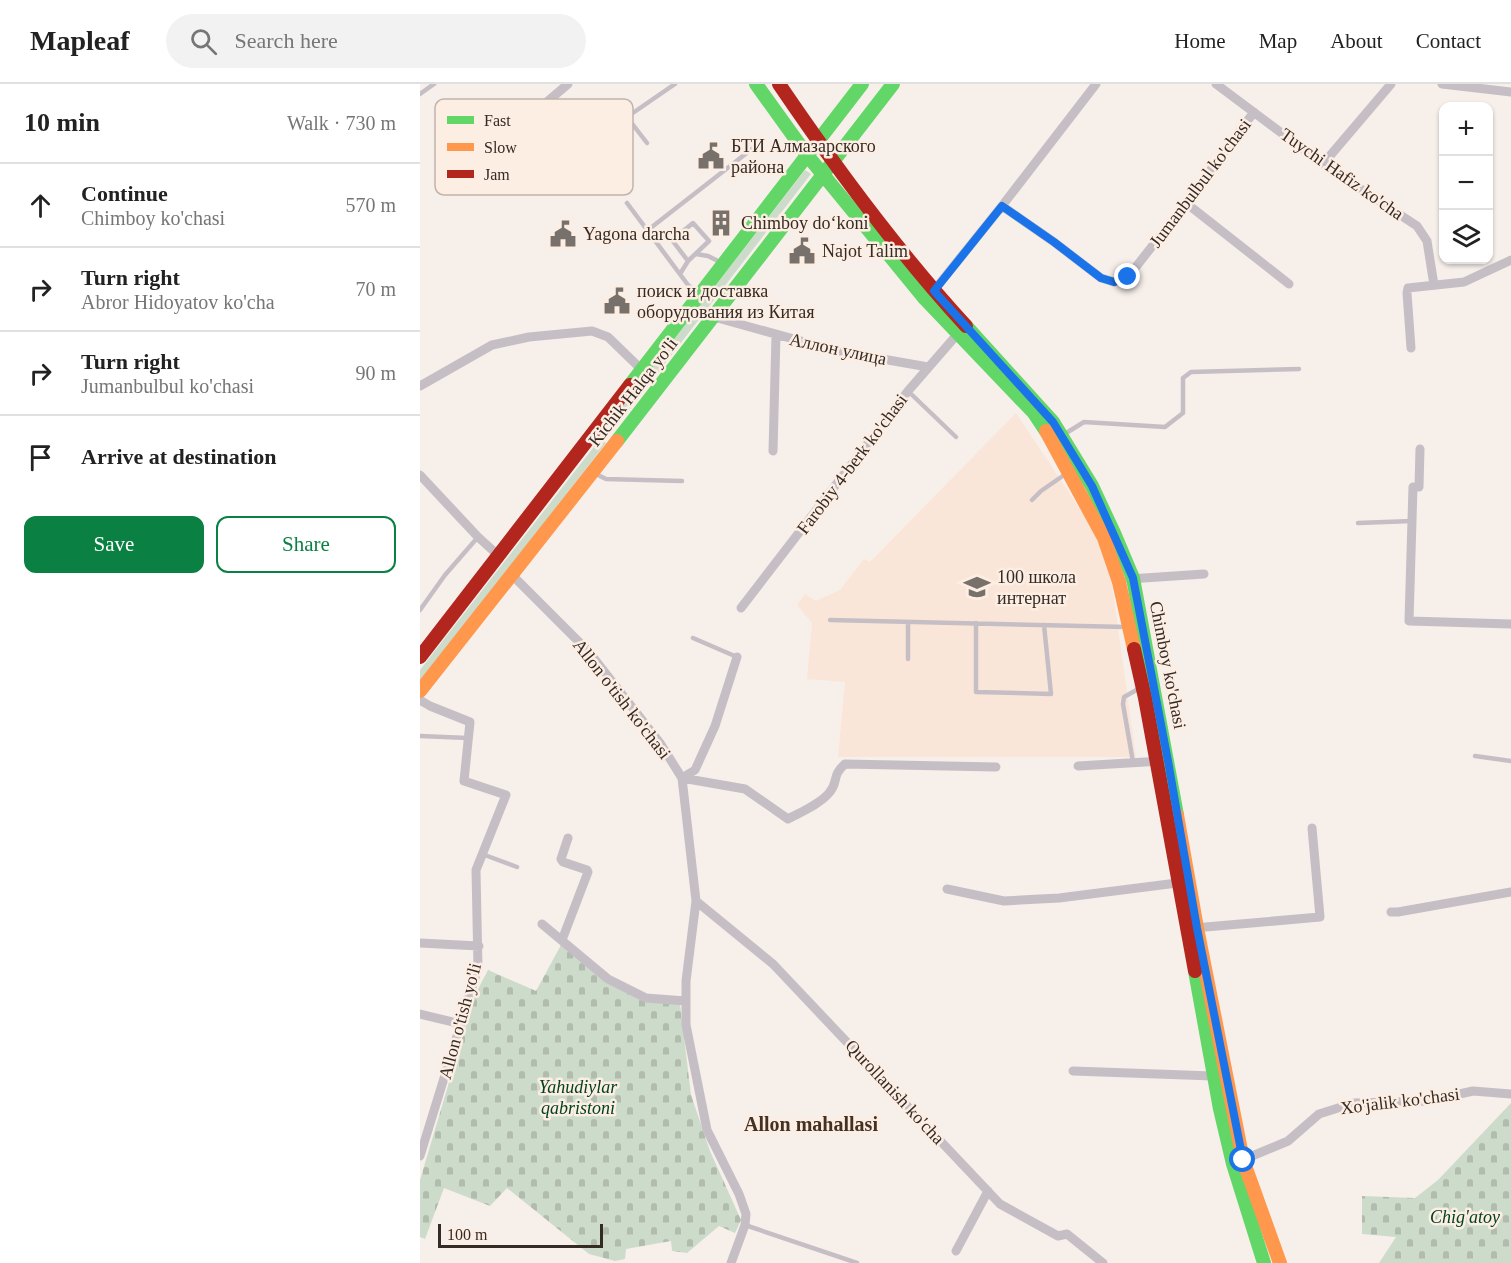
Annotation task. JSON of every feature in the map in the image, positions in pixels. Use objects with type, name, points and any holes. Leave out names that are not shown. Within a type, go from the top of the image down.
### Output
[{"type":"main road","name":"Chimboy ko'chasi","points":[[756,84],[823,174],[962,328],[1057,439],[1092,486],[1133,578],[1191,928],[1238,1162],[1280,1263]]},
{"type":"main road","name":"Chimboy ko'chasi","points":[[778,84],[930,295]]},
{"type":"main road","name":"Kichik Halqa yo'li","points":[[420,657],[861,84]]},
{"type":"main road","name":"Kichik Halqa yo'li","points":[[420,691],[714,318],[893,84]]},
{"type":"main road","points":[[599,425],[619,439]]},
{"type":"main road","name":"Chimboy ko'chasi","points":[[1057,439],[1069,471],[1104,538],[1119,582],[1142,687],[1162,762],[1177,883],[1191,928],[1213,1076],[1264,1263]]},
{"type":"street","points":[[550,99],[568,84]]},
{"type":"street","points":[[930,295],[1096,84]]},
{"type":"street","name":"Tuychi Hafiz ko'cha","points":[[1216,84],[1323,164],[1418,225],[1427,241],[1434,285]]},
{"type":"street","points":[[1323,164],[1390,84]]},
{"type":"street","points":[[1442,84],[1511,92]]},
{"type":"street","name":"Jumanbulbul ko'chasi","points":[[1002,206],[1101,278],[1114,282],[1128,277],[1254,112]]},
{"type":"street","points":[[1186,203],[1289,284]]},
{"type":"street","points":[[1411,348],[1408,288],[1464,282],[1511,260]]},
{"type":"street","name":"Аллон улица","points":[[714,318],[837,351],[928,367]]},
{"type":"street","name":"Farobiy 4-berk ko'chasi","points":[[741,608],[908,391],[962,328]]},
{"type":"street","points":[[420,386],[492,345],[529,337],[592,331],[608,337],[641,369]]},
{"type":"street","points":[[773,451],[776,335]]},
{"type":"street","points":[[1420,449],[1419,487],[1413,487],[1409,621],[1511,624]]},
{"type":"street","points":[[420,475],[499,556]]},
{"type":"street","name":"Allon o'tish ko'chasi","points":[[511,574],[589,652],[660,743],[682,778],[696,901],[686,981],[686,1025],[707,1130],[739,1194],[746,1214],[745,1225]]},
{"type":"street","points":[[1119,582],[1133,578],[1204,574]]},
{"type":"street","points":[[682,778],[695,770],[715,726],[737,657]]},
{"type":"street","points":[[420,700],[429,706],[470,722],[468,738]]},
{"type":"street","name":"Allon o'tish yo'li","points":[[420,1156],[478,968],[476,870],[506,795],[464,781],[468,738]]},
{"type":"street","points":[[1078,766],[1162,762]]},
{"type":"street","points":[[682,778],[745,789],[788,819],[828,795],[834,787],[837,771],[845,764],[996,767]]},
{"type":"street","points":[[1191,928],[1320,917],[1312,828]]},
{"type":"street","points":[[562,940],[588,872],[561,859],[568,838]]},
{"type":"street","points":[[947,889],[1004,901],[1059,898],[1177,883]]},
{"type":"street","points":[[1391,912],[1511,892]]},
{"type":"street","name":"Qurollanish ko'cha","points":[[696,901],[774,964],[1000,1203],[1058,1236],[1067,1234],[1103,1263]]},
{"type":"street","points":[[542,924],[608,979],[646,998],[686,1001]]},
{"type":"street","points":[[420,944],[479,946]]},
{"type":"street","points":[[420,1014],[461,1024]]},
{"type":"street","points":[[1073,1071],[1213,1076]]},
{"type":"street","name":"Xo'jalik ko'chasi","points":[[1238,1162],[1288,1141],[1320,1114],[1354,1103],[1428,1101],[1473,1091],[1511,1094]]},
{"type":"street","points":[[956,1251],[987,1191]]},
{"type":"street","points":[[731,1263],[745,1225]]},
{"type":"lane","points":[[420,94],[434,84]]},
{"type":"lane","points":[[633,113],[675,84]]},
{"type":"lane","points":[[633,125],[647,143]]},
{"type":"lane","points":[[648,230],[757,145]]},
{"type":"lane","points":[[627,203],[680,274],[699,294]]},
{"type":"lane","points":[[680,274],[688,261],[709,241],[692,223],[672,240],[688,261]]},
{"type":"lane","points":[[696,254],[708,256],[722,264]]},
{"type":"lane","points":[[1057,439],[1084,422],[1165,427],[1182,413],[1183,378],[1191,372],[1299,369]]},
{"type":"lane","points":[[908,391],[956,437]]},
{"type":"lane","points":[[1032,500],[1069,471]]},
{"type":"lane","points":[[592,472],[606,479],[682,481]]},
{"type":"lane","points":[[1358,523],[1412,521]]},
{"type":"lane","points":[[420,610],[445,575],[478,537]]},
{"type":"lane","points":[[830,620],[1129,627]]},
{"type":"lane","points":[[908,622],[908,659]]},
{"type":"lane","points":[[976,623],[975,692],[1051,694],[1044,625]]},
{"type":"lane","points":[[693,638],[737,657]]},
{"type":"lane","points":[[1133,763],[1123,704],[1124,697],[1142,687]]},
{"type":"lane","points":[[420,735],[468,738]]},
{"type":"lane","points":[[1476,756],[1511,761]]},
{"type":"lane","points":[[482,854],[518,867]]},
{"type":"lane","points":[[745,1225],[857,1263]]},
{"type":"shaded area","name":"100 школа интернат","points":[[1016,413],[1094,530],[1112,585],[1136,757],[838,757],[845,682],[807,679],[812,623],[797,605],[805,594],[816,601],[840,590],[864,559],[870,562]]},
{"type":"green space","points":[[805,170],[811,174],[620,422],[614,417]]},
{"type":"green space","points":[[600,439],[606,443],[420,682],[420,670]]},
{"type":"green space","name":"Yahudiylar qabristoni","points":[[561,945],[610,984],[680,1004],[691,1095],[710,1151],[741,1220],[735,1233],[719,1226],[687,1253],[672,1251],[671,1241],[626,1249],[625,1259],[615,1261],[589,1254],[507,1188],[490,1206],[444,1188],[425,1239],[420,1237],[420,1180],[475,995],[488,970],[536,991]]},
{"type":"green space","name":"Chig'atoy","points":[[1511,1103],[1511,1263],[1379,1263],[1396,1237],[1362,1234],[1362,1196],[1415,1198],[1438,1180]]},
{"type":"traffic: fast","points":[[756,84],[807,155],[925,299],[1034,413],[1046,431]]},
{"type":"traffic: fast","points":[[630,385],[862,84]]},
{"type":"traffic: fast","points":[[617,441],[893,84]]},
{"type":"traffic: fast","points":[[966,326],[1053,422],[1092,486],[1114,533],[1133,578],[1177,815]]},
{"type":"traffic: fast","points":[[1195,971],[1220,1109],[1233,1164],[1264,1263]]},
{"type":"traffic: slow","points":[[1046,431],[1104,538],[1119,582],[1134,649]]},
{"type":"traffic: slow","points":[[420,691],[617,441]]},
{"type":"traffic: slow","points":[[1177,815],[1243,1160],[1280,1263]]},
{"type":"traffic: jam","points":[[779,84],[868,208],[940,298],[966,326]]},
{"type":"traffic: jam","points":[[420,657],[630,385]]},
{"type":"traffic: jam","points":[[1134,649],[1195,971]]},
{"type":"place","name":"БТИ Алмазарского района","points":[[711,156]]},
{"type":"place","name":"Chimboy doʻkoni","points":[[721,223]]},
{"type":"place","name":"Yagona darcha","points":[[563,234]]},
{"type":"place","name":"Najot Talim","points":[[802,251]]},
{"type":"place","name":"поиск и доставка оборудования из Китая","points":[[617,301]]},
{"type":"place","name":"100 школа интернат","points":[[977,587]]},
{"type":"district","name":"Allon mahallasi","points":[[811,1124]]},
{"type":"route","points":[[1128,277],[1114,282],[1101,278],[1002,206],[934,291],[1053,422],[1092,486],[1133,578],[1197,928],[1243,1160]]}]
